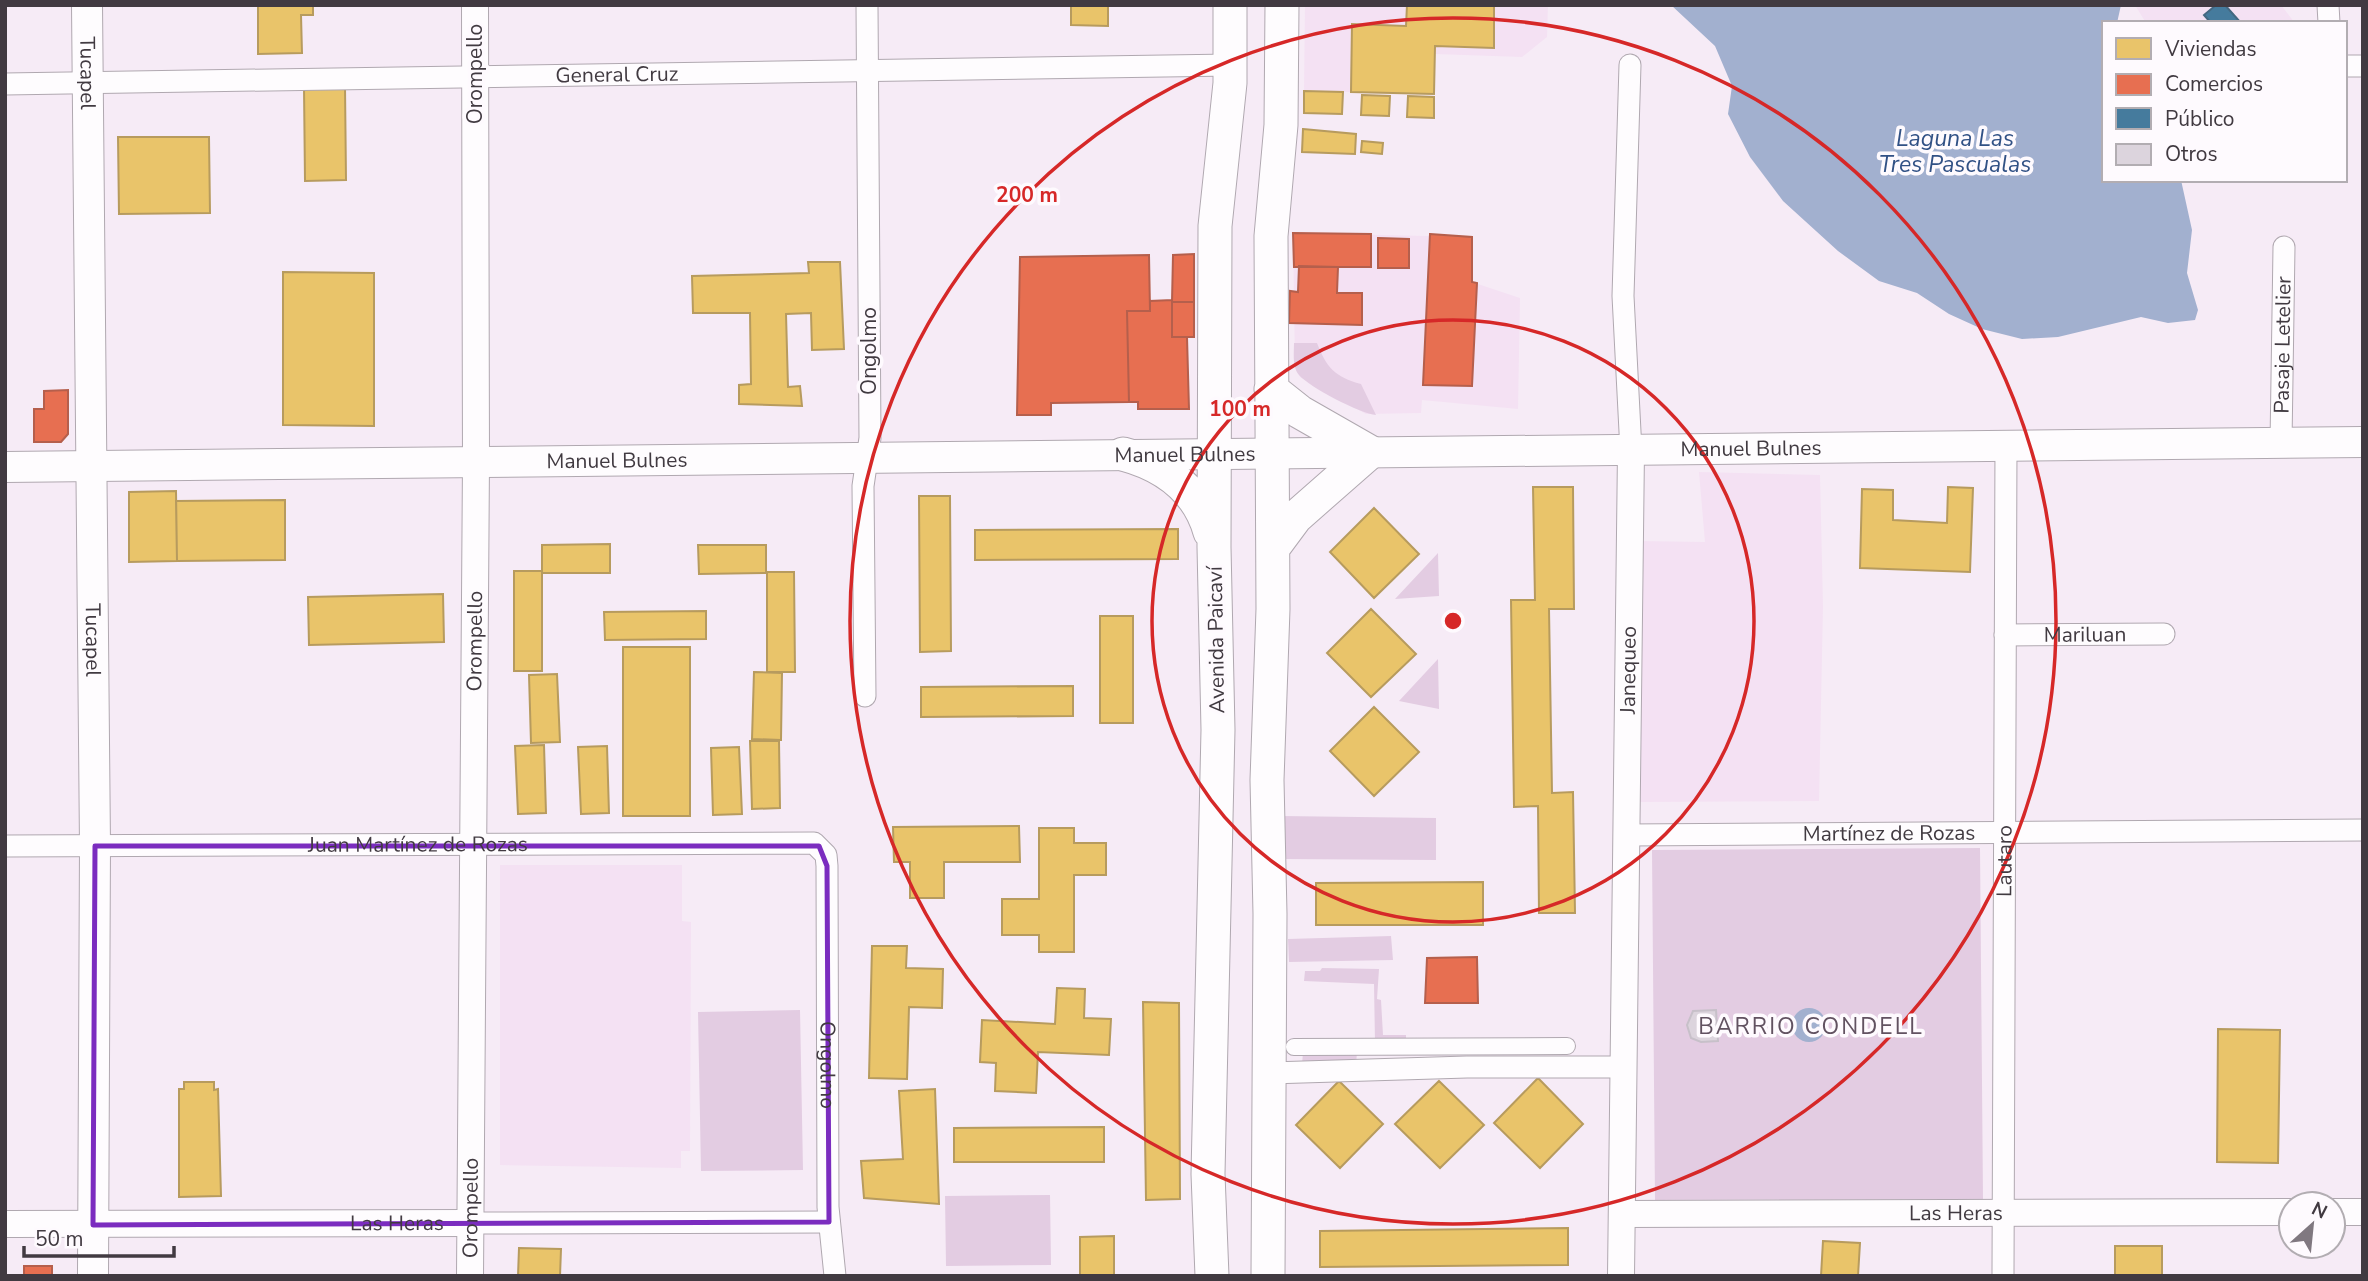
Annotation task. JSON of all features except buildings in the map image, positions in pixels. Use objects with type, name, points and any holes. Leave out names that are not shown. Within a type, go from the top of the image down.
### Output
[{"type":"main road","name":"Tucapel","points":[[86,5],[96,846],[93,1276]]},
{"type":"main road","name":"Avenida Paicaví","points":[[1212,1276],[1208,1174],[1218,751],[1214,547],[1215,226],[1231,65],[1230,5]]},
{"type":"main road","points":[[1268,1276],[1270,914],[1267,780],[1273,548],[1271,236],[1281,125],[1282,5]]},
{"type":"main road","points":[[1271,388],[1300,412],[1370,452],[1296,517],[1273,548]]},
{"type":"main road","name":"Manuel Bulnes","points":[[5,467],[2363,442]]},
{"type":"main road","points":[[1123,454],[1154,465],[1186,488],[1201,509],[1214,547]]},
{"type":"street","name":"Orompello","points":[[470,1276],[477,462],[475,5]]},
{"type":"street","name":"Ongolmo","points":[[865,696],[863,486],[867,457],[867,5]]},
{"type":"street","name":"General Cruz","points":[[5,84],[1231,65]]},
{"type":"street","name":"Janequeo","points":[[1621,1276],[1631,451],[1623,296],[1630,65]]},
{"type":"street","name":"Pasaje Letelier","points":[[2281,443],[2284,247]]},
{"type":"street","name":"Lautaro","points":[[2003,1276],[2006,445]]},
{"type":"street","name":"Mariluan","points":[[2005,635],[2164,634]]},
{"type":"street","name":"Martínez de Rozas","points":[[1627,835],[2363,830]]},
{"type":"street","name":"Juan Martínez de Rozas","points":[[5,846],[808,842],[819,846],[826,855]]},
{"type":"street","name":"Ongolmo","points":[[826,855],[829,1222],[835,1276]]},
{"type":"street","points":[[1294,1047],[1567,1046]]},
{"type":"street","points":[[1269,1073],[1467,1066],[1624,1067]]},
{"type":"street","name":"Las Heras","points":[[1622,1214],[2277,1212]]},
{"type":"street","name":"Las Heras","points":[[5,1224],[829,1222]]},
{"type":"highlighted area","points":[[95,846],[819,846],[827,866],[829,1222],[93,1225]]},
{"type":"shaded area","points":[[1305,5],[1548,5],[1547,37],[1522,57],[1435,54],[1434,94],[1304,91]]},
{"type":"shaded area","points":[[2135,5],[2281,5],[2293,21],[2145,21]]},
{"type":"shaded area","points":[[1293,233],[1472,237],[1472,282],[1520,298],[1518,409],[1422,400],[1421,413],[1366,414],[1300,377],[1295,366]]},
{"type":"shaded area","points":[[1294,343],[1317,343],[1324,359],[1333,370],[1344,378],[1361,384],[1376,415],[1324,393],[1299,375],[1295,368]]},
{"type":"shaded area","points":[[1699,472],[1820,475],[1823,606],[1819,801],[1639,802],[1638,541],[1705,542]]},
{"type":"shaded area","points":[[1438,553],[1439,596],[1395,599]]},
{"type":"shaded area","points":[[1438,659],[1439,709],[1399,701]]},
{"type":"shaded area","points":[[1281,816],[1436,818],[1436,860],[1281,859]]},
{"type":"shaded area","points":[[1980,848],[1983,1199],[1655,1200],[1652,850]]},
{"type":"shaded area","points":[[500,865],[682,865],[682,921],[691,922],[690,1151],[681,1151],[681,1168],[500,1165]]},
{"type":"shaded area","points":[[1391,936],[1393,960],[1289,962],[1288,939]]},
{"type":"shaded area","points":[[1322,968],[1379,969],[1377,999],[1381,1000],[1383,1035],[1406,1035],[1406,1042],[1375,1042],[1374,984],[1304,981],[1305,971],[1320,971]]},
{"type":"shaded area","points":[[800,1010],[803,1170],[701,1171],[698,1012]]},
{"type":"shaded area","points":[[1303,1052],[1357,1052],[1356,1065],[1302,1065]]},
{"type":"shaded area","points":[[1050,1195],[1051,1265],[946,1266],[945,1196]]},
{"type":"water","name":"Laguna Las Tres Pascualas","points":[[1671,5],[2121,5],[2117,21],[2102,21],[2102,182],[2181,182],[2192,230],[2187,273],[2198,310],[2195,320],[2168,323],[2141,317],[2058,337],[2022,339],[1982,329],[1949,314],[1917,293],[1879,281],[1838,251],[1783,201],[1750,157],[1728,114],[1732,86],[1715,46]]},
{"type":"water","points":[[1809,1008],[1821,1013],[1826,1025],[1821,1037],[1809,1042],[1797,1037],[1792,1025],[1797,1013]]},
{"type":"district","name":"BARRIO CONDELL","points":[[1811,1026]]}]
